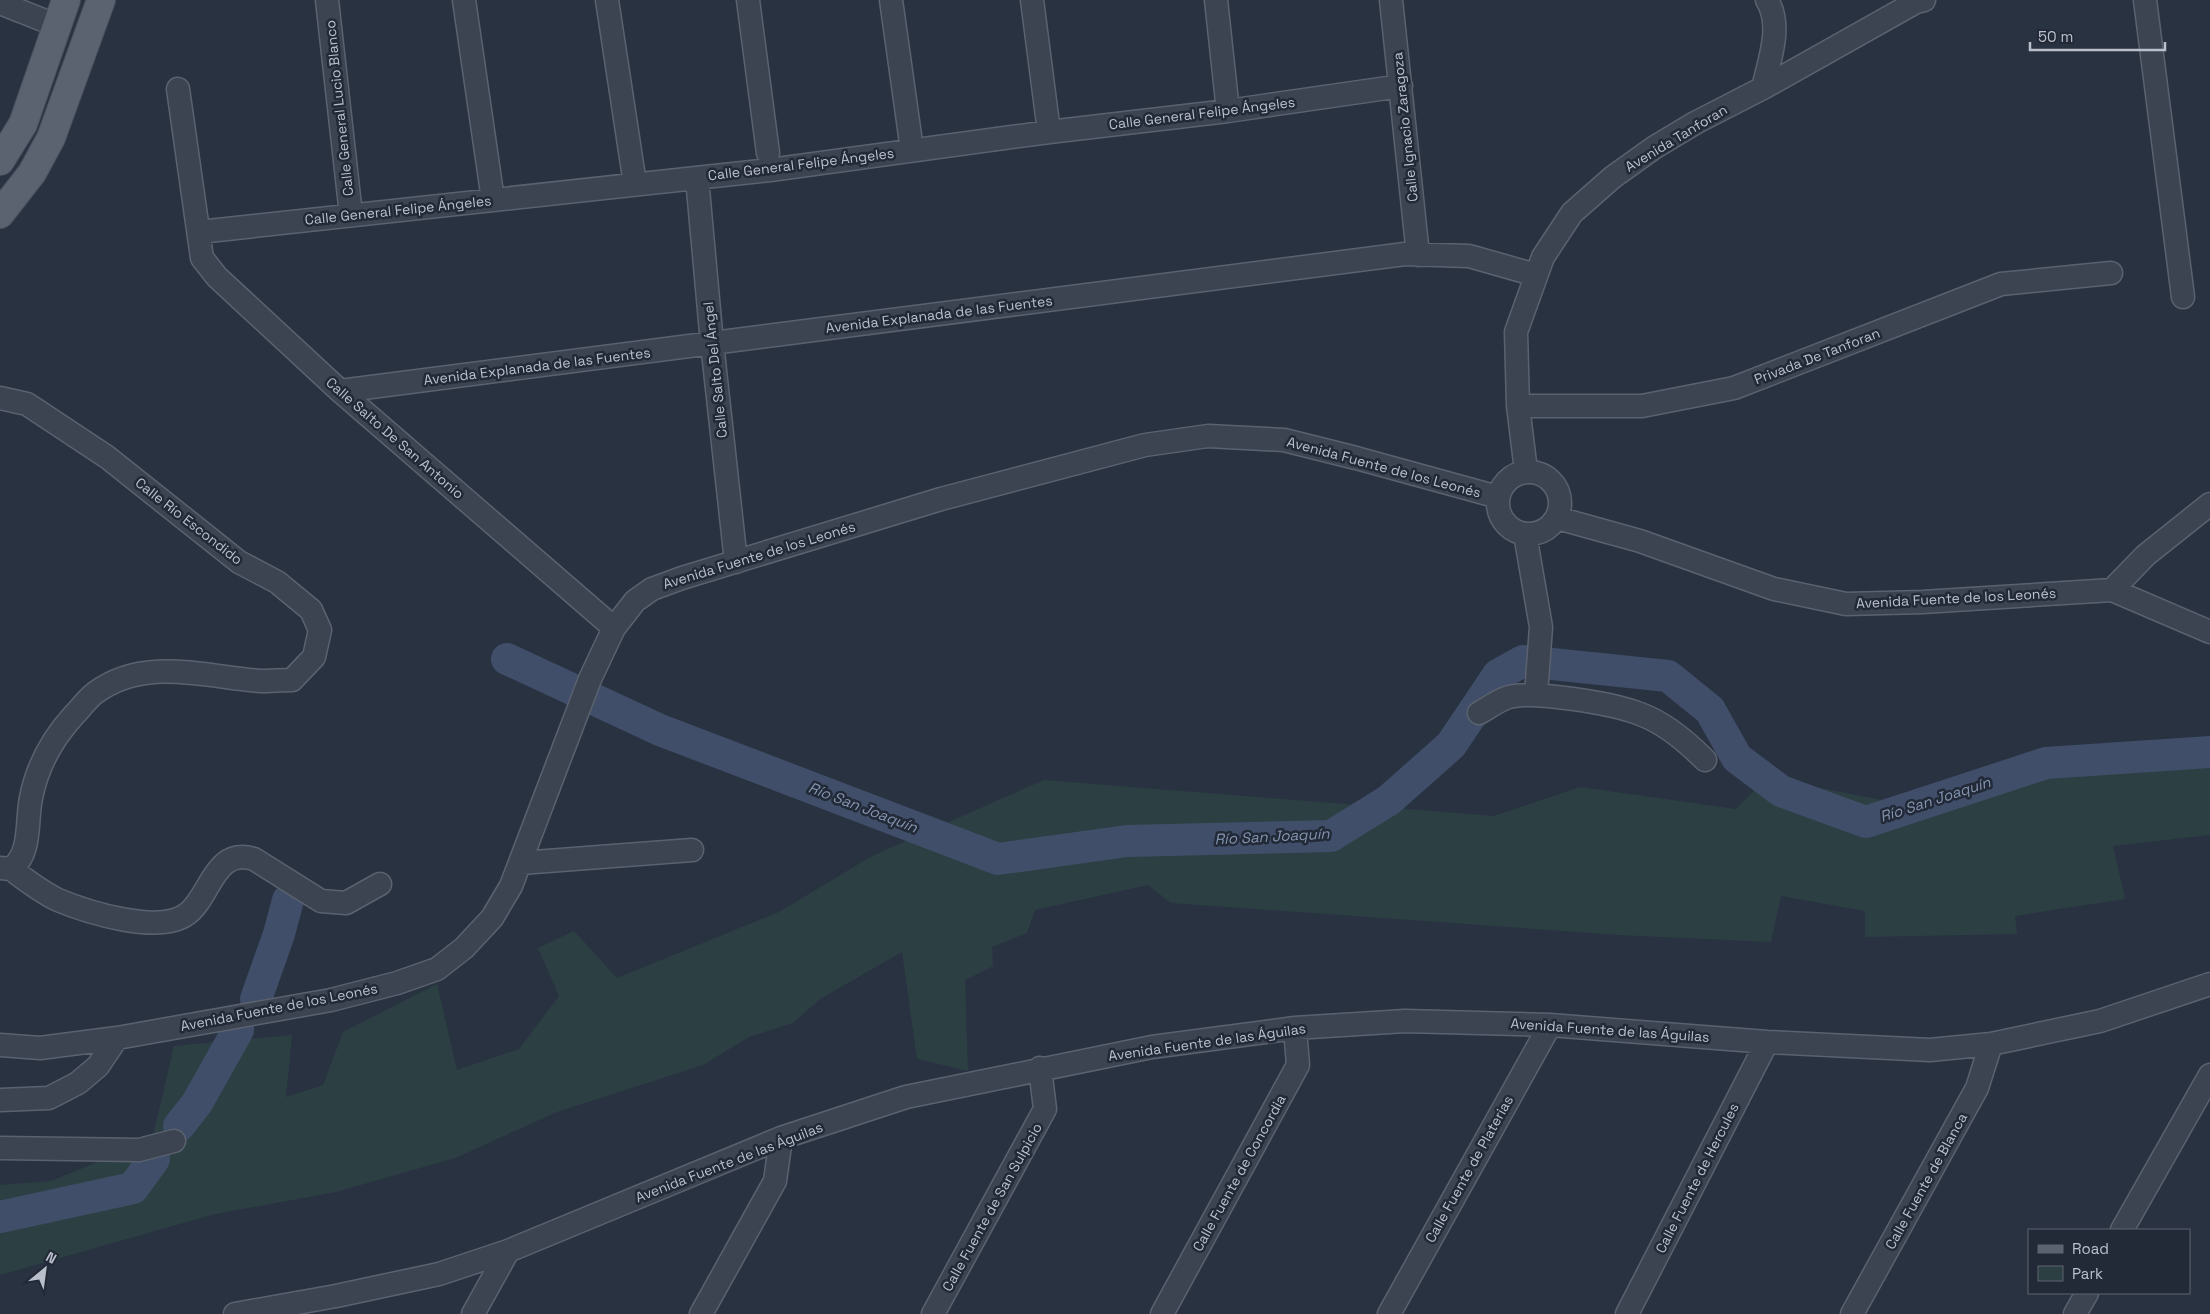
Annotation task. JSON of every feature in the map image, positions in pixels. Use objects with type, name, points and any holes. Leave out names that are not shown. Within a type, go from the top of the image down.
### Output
[{"type":"main road","points":[[0,161],[23,124],[66,0]]},
{"type":"main road","points":[[0,214],[32,173],[51,138],[101,0]]},
{"type":"street","name":"Calle General Lucio Blanco","points":[[327,0],[351,215]]},
{"type":"street","points":[[464,0],[493,200]]},
{"type":"street","points":[[607,0],[635,184]]},
{"type":"street","points":[[748,0],[768,153]]},
{"type":"street","points":[[892,0],[912,150]]},
{"type":"street","points":[[1032,0],[1049,132]]},
{"type":"street","points":[[1216,0],[1228,111]]},
{"type":"street","name":"Calle Ignacio Zaragoza","points":[[1390,0],[1401,86],[1418,254]]},
{"type":"street","points":[[1763,88],[1775,31],[1772,8],[1767,0]]},
{"type":"street","points":[[2145,0],[2183,297]]},
{"type":"street","name":"Avenida Tanforan","points":[[1526,471],[1518,406],[1516,332],[1543,257],[1572,213],[1613,177],[1655,147],[1916,1]]},
{"type":"street","points":[[0,3],[58,26]]},
{"type":"street","name":"Calle General Felipe Ángeles","points":[[199,232],[697,178],[1049,132],[1228,111],[1401,86]]},
{"type":"street","name":"Calle Salto De San Antonio","points":[[178,90],[202,258],[217,277],[340,391],[614,628]]},
{"type":"street","name":"Calle Salto Del Ángel","points":[[697,178],[712,343],[736,562]]},
{"type":"street","name":"Avenida Explanada de las Fuentes","points":[[340,391],[1405,254],[1470,256],[1536,275]]},
{"type":"street","name":"Privada De Tanforan","points":[[1518,406],[1642,406],[1734,388],[2001,284],[2111,273]]},
{"type":"street","name":"Calle Río Escondido","points":[[0,398],[27,404],[107,457],[239,562],[277,582],[311,610],[320,630],[314,657],[292,680],[262,681],[171,670],[127,676],[95,694],[65,725],[43,758],[34,781],[28,812],[26,843],[20,862],[5,868]]},
{"type":"street","name":"Avenida Fuente de los Leonés","points":[[0,1045],[40,1048],[117,1038],[331,1000],[397,983],[437,969],[464,948],[492,918],[511,886],[575,716],[614,628],[635,601],[652,589],[951,496],[1145,446],[1208,436],[1284,440],[1498,497]]},
{"type":"street","points":[[1526,471],[1540,473],[1551,480],[1559,491],[1561,505],[1557,518],[1549,528],[1538,533],[1525,534],[1516,531],[1507,525],[1501,517],[1498,507],[1498,497],[1507,480],[1516,474],[1526,471]]},
{"type":"street","points":[[2112,590],[2146,555],[2210,504]]},
{"type":"street","name":"Avenida Fuente de los Leonés","points":[[1557,518],[1640,541],[1774,589],[1846,604],[1923,602],[2112,590],[2210,632]]},
{"type":"street","points":[[1479,713],[1506,698],[1538,673],[1541,627],[1525,534]]},
{"type":"street","points":[[1538,673],[1589,702],[1641,714],[1686,741],[1705,760]]},
{"type":"street","points":[[521,863],[692,850]]},
{"type":"street","points":[[5,868],[58,900],[132,922],[159,923],[186,915],[202,898],[220,866],[233,858],[244,856],[254,859],[321,901],[346,903],[380,884]]},
{"type":"street","name":"Avenida Fuente de las Águilas","points":[[242,1313],[336,1296],[439,1274],[508,1251],[781,1138],[906,1097],[1040,1068],[1152,1047],[1295,1028],[1405,1021],[1550,1025],[1766,1042],[1930,1050],[1991,1044],[2100,1021],[2210,984]]},
{"type":"street","name":"Calle Fuente de Platerias","points":[[1389,1314],[1550,1025]]},
{"type":"street","name":"Calle Fuente de Concordia","points":[[1162,1314],[1298,1065],[1295,1028]]},
{"type":"street","points":[[0,1100],[49,1098],[78,1084],[98,1066],[117,1038]]},
{"type":"street","name":"Calle Fuente de Hercules","points":[[1626,1314],[1766,1042]]},
{"type":"street","name":"Calle Fuente de Blanca","points":[[1852,1314],[1977,1088],[1991,1044]]},
{"type":"street","name":"Calle Fuente de San Sulpicio","points":[[933,1314],[1045,1109],[1040,1068]]},
{"type":"street","points":[[2123,1229],[2210,1075]]},
{"type":"street","points":[[701,1314],[775,1181],[781,1138]]},
{"type":"street","points":[[0,1148],[139,1150],[174,1141]]},
{"type":"street","points":[[473,1314],[508,1251]]},
{"type":"street","points":[[2075,1314],[2086,1294]]},
{"type":"green space","points":[[2210,752],[2210,835],[2113,846],[2125,899],[2015,916],[2017,934],[1865,937],[1865,911],[1781,896],[1771,942],[1619,935],[1171,903],[1148,885],[1035,910],[1027,933],[992,947],[993,966],[965,980],[968,1071],[917,1059],[902,952],[820,999],[793,1023],[749,1037],[703,1065],[557,1112],[455,1158],[336,1192],[215,1214],[0,1275],[0,1185],[51,1181],[152,1140],[174,1046],[292,1035],[286,1097],[323,1085],[343,1032],[437,984],[457,1070],[519,1049],[559,996],[538,948],[574,931],[617,978],[779,912],[872,856],[1044,780],[1494,816],[1580,787],[1736,809],[1766,778],[1909,805],[2048,758]]},
{"type":"waterway","name":"Río San Joaquín","points":[[507,659],[660,730],[998,859],[1127,841],[1331,836],[1389,800],[1451,745],[1498,675],[1523,661],[1668,676],[1710,710],[1737,758],[1781,791],[1866,822],[2046,763],[2210,752]]},
{"type":"waterway","name":"Río San Joaquín","points":[[256,999],[279,934],[288,900]]},
{"type":"waterway","name":"Río San Joaquín","points":[[179,1126],[197,1103],[238,1030]]},
{"type":"waterway","name":"Río San Joaquín","points":[[0,1217],[133,1188],[154,1159]]}]
